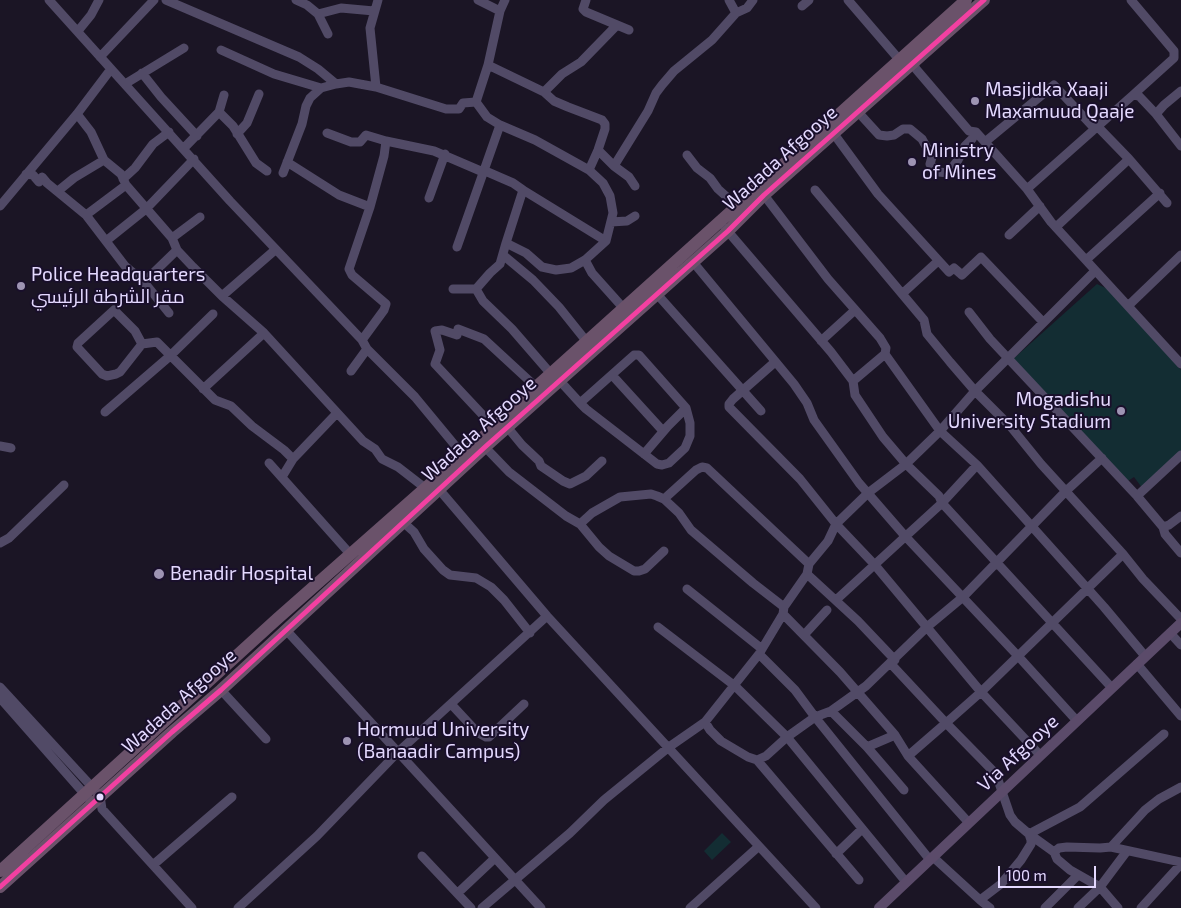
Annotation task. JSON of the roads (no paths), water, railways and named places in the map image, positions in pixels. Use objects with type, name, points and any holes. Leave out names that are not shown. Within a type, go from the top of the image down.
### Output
[{"type":"highway","name":"Wadada Afgooye","points":[[168,727],[221,690],[404,523],[463,455],[508,428],[587,342],[656,293],[692,262],[738,207],[760,193],[834,134],[858,112],[966,0]]},
{"type":"highway","name":"Wadada Afgooye","points":[[0,871],[48,836],[94,798],[277,619],[433,489],[482,444],[494,427],[536,387],[556,377],[906,62],[984,0]]},
{"type":"highway","name":"Wadada Afgooye","points":[[0,887],[48,836]]},
{"type":"main road","name":"Via Afgooye","points":[[879,908],[1181,623]]},
{"type":"street","points":[[78,31],[91,15],[99,0]]},
{"type":"street","points":[[100,56],[154,0]]},
{"type":"street","points":[[166,0],[299,57],[318,69],[336,84]]},
{"type":"street","points":[[296,0],[307,5],[318,14],[328,34]]},
{"type":"street","points":[[376,87],[370,28],[378,0]]},
{"type":"street","points":[[478,0],[500,11]]},
{"type":"street","points":[[476,102],[488,65],[500,11],[505,0]]},
{"type":"street","points":[[586,0],[583,8],[586,12],[628,30]]},
{"type":"street","points":[[729,0],[736,13]]},
{"type":"street","points":[[614,166],[648,111],[656,93],[674,71],[712,40],[736,13],[747,8],[753,0]]},
{"type":"street","points":[[848,0],[906,62],[916,69],[969,131],[976,132],[1027,189],[1051,222],[1181,364]]},
{"type":"street","points":[[1027,189],[1174,58],[1174,51],[1131,0]]},
{"type":"street","points":[[52,1],[275,250],[362,340],[367,350],[414,397],[463,455]]},
{"type":"street","points":[[318,14],[341,8],[374,11]]},
{"type":"street","points":[[544,92],[562,74],[581,62],[617,25]]},
{"type":"street","points":[[126,84],[184,48]]},
{"type":"street","points":[[221,50],[274,74],[320,88],[349,82],[376,87],[446,109],[459,109],[463,103],[476,102]]},
{"type":"street","points":[[488,65],[544,92],[554,101],[568,108],[602,120],[605,124],[605,129],[589,170]]},
{"type":"street","points":[[0,206],[77,114],[111,69]]},
{"type":"street","points":[[142,73],[161,97],[198,136]]},
{"type":"street","points":[[985,142],[1054,84],[1129,159],[1168,203]]},
{"type":"street","points":[[283,173],[302,124],[306,106],[310,98],[320,88]]},
{"type":"street","points":[[1156,114],[1181,91]]},
{"type":"street","points":[[184,148],[198,136],[219,112],[224,94]]},
{"type":"street","points":[[237,134],[247,123],[259,94]]},
{"type":"street","points":[[1133,95],[1139,96],[1156,114],[1181,146]]},
{"type":"street","points":[[476,102],[487,116],[500,125],[536,140],[589,170],[603,182],[610,196],[613,213],[606,242],[585,260],[571,268],[556,270],[542,267],[526,253],[506,243]]},
{"type":"street","points":[[219,112],[233,126],[256,163],[268,171]]},
{"type":"street","points":[[858,112],[879,135],[894,135],[903,128],[910,129],[922,139],[932,157],[930,164],[939,172],[948,173],[958,160],[964,146],[972,139],[976,132]]},
{"type":"street","points":[[77,114],[91,132],[104,160],[122,174],[124,182],[172,238],[177,250],[222,296],[264,333],[363,441],[375,449],[382,460],[398,467],[433,489],[758,847],[816,908]]},
{"type":"street","points":[[457,247],[500,125]]},
{"type":"street","points":[[86,215],[124,182],[153,144],[169,132]]},
{"type":"street","points":[[327,133],[351,142],[360,142],[366,135],[445,154],[513,183],[606,242]]},
{"type":"street","points":[[834,134],[878,194],[937,262],[949,272],[954,268],[962,275],[981,257],[1043,322]]},
{"type":"street","points":[[362,340],[386,308],[384,302],[352,275],[349,269],[370,207],[384,156],[386,141]]},
{"type":"street","points":[[598,150],[614,166],[629,177],[635,186]]},
{"type":"street","points":[[429,198],[445,154]]},
{"type":"street","points":[[686,155],[738,207]]},
{"type":"street","points":[[1056,227],[1129,159]]},
{"type":"street","points":[[58,191],[74,178],[104,160]]},
{"type":"street","points":[[106,241],[146,208],[194,160]]},
{"type":"street","points":[[287,162],[339,195],[370,207]]},
{"type":"street","points":[[26,174],[32,175],[39,182],[42,177],[86,215],[125,266],[144,282],[169,313]]},
{"type":"street","points":[[453,289],[476,289],[500,264],[523,190]]},
{"type":"street","points":[[815,190],[924,320],[927,334],[975,391],[1011,427],[1143,579],[1181,619]]},
{"type":"street","points":[[760,193],[828,279],[880,338],[886,348],[885,354],[853,381]]},
{"type":"street","points":[[1086,260],[1160,194]]},
{"type":"street","points":[[1009,235],[1040,206]]},
{"type":"street","points":[[611,222],[627,221],[636,216]]},
{"type":"street","points":[[172,238],[200,217]]},
{"type":"street","points":[[723,227],[853,381],[855,395],[883,437],[906,464],[939,496],[942,503],[1112,688]]},
{"type":"street","points":[[144,282],[177,250]]},
{"type":"street","points":[[222,296],[275,250]]},
{"type":"street","points":[[503,255],[533,280],[559,307],[587,342]]},
{"type":"street","points":[[1128,305],[1181,255]]},
{"type":"street","points":[[585,260],[592,273],[628,312]]},
{"type":"street","points":[[692,262],[802,395],[814,420],[846,467],[905,536],[1077,721]]},
{"type":"street","points":[[902,294],[937,262]]},
{"type":"street","points":[[482,908],[570,833],[604,800],[669,747],[706,722],[761,652],[783,610],[828,540],[836,524],[868,493],[906,464],[940,431],[975,391],[1095,270]]},
{"type":"street","points":[[476,289],[483,301],[512,329],[580,403],[657,464],[662,465],[669,462],[685,448],[690,436],[690,423],[686,408],[639,355],[634,355],[580,403]]},
{"type":"street","points":[[656,293],[742,392],[761,411]]},
{"type":"street","points":[[142,344],[135,331],[114,310],[78,343],[77,347],[102,374],[107,376],[120,372],[142,344],[157,342],[215,400],[231,406],[252,426],[293,459]]},
{"type":"street","points":[[821,341],[855,310]]},
{"type":"street","points":[[969,312],[1007,358],[1137,496],[1163,527],[1165,534],[1181,553]]},
{"type":"street","points":[[104,412],[170,356],[213,314]]},
{"type":"street","points":[[494,427],[435,364],[440,350],[435,331],[442,330],[457,335],[458,329],[484,338],[536,387]]},
{"type":"street","points":[[203,389],[264,333]]},
{"type":"street","points":[[350,370],[367,350]]},
{"type":"street","points":[[885,354],[940,431],[977,465],[1145,656]]},
{"type":"street","points":[[775,362],[729,404],[729,407],[800,479],[836,524],[874,564],[981,692],[1040,755]]},
{"type":"street","points":[[612,375],[663,431]]},
{"type":"street","points":[[644,454],[686,408]]},
{"type":"street","points":[[282,477],[293,459],[337,413]]},
{"type":"street","points":[[508,428],[539,461],[541,466],[570,484],[586,476],[602,461]]},
{"type":"street","points":[[482,444],[509,472],[566,516],[580,524],[609,556],[634,571],[645,569],[664,551]]},
{"type":"street","points":[[0,446],[11,448]]},
{"type":"street","points":[[1137,496],[1181,455]]},
{"type":"street","points":[[757,760],[766,756],[815,718],[831,711],[858,694],[927,628],[963,597],[1066,491],[1102,458]]},
{"type":"street","points":[[269,463],[351,556]]},
{"type":"street","points":[[836,600],[942,503],[977,465]]},
{"type":"street","points":[[664,499],[696,470],[702,467],[707,468],[808,569],[946,723],[996,774],[1010,815],[1029,834],[1054,852],[1057,859],[1078,875],[1100,887],[1118,908]]},
{"type":"street","points":[[0,543],[9,538],[64,484]]},
{"type":"street","points":[[580,524],[592,514],[620,497],[651,494],[664,499],[691,530],[783,610],[840,672],[895,735],[908,756],[969,823]]},
{"type":"street","points":[[1163,527],[1181,516]]},
{"type":"street","points":[[404,523],[414,532],[424,549],[443,570],[450,574],[476,578],[491,587],[504,600],[530,633]]},
{"type":"street","points":[[908,756],[981,692],[1123,554]]},
{"type":"street","points":[[687,589],[761,652],[795,690],[815,718],[931,858],[990,908]]},
{"type":"street","points":[[804,634],[827,610]]},
{"type":"street","points":[[238,908],[317,836],[398,752],[547,616]]},
{"type":"street","points":[[658,627],[735,686],[787,738],[906,882]]},
{"type":"street","points":[[286,630],[541,908]]},
{"type":"street","points":[[1170,633],[1181,645]]},
{"type":"street","points":[[1137,664],[1181,716]]},
{"type":"street","points":[[0,687],[94,798],[192,908]]},
{"type":"street","points":[[221,690],[266,740]]},
{"type":"street","points":[[0,698],[94,798]]},
{"type":"street","points":[[451,704],[477,732],[486,737],[489,737],[524,704]]},
{"type":"street","points":[[831,711],[867,747],[904,790]]},
{"type":"street","points":[[706,722],[710,730],[721,741],[748,757],[757,760],[858,880]]},
{"type":"street","points":[[1029,834],[1080,807],[1164,734]]},
{"type":"street","points":[[867,747],[895,735]]},
{"type":"street","points":[[1112,846],[1145,810],[1159,799],[1181,787]]},
{"type":"street","points":[[153,865],[232,797]]},
{"type":"street","points":[[836,854],[862,829]]},
{"type":"street","points":[[980,900],[1001,884],[1021,860],[1031,844],[1032,840],[1029,834]]},
{"type":"street","points":[[1054,852],[1059,848],[1067,847],[1100,848],[1112,846],[1181,863],[1141,908]]},
{"type":"street","points":[[690,908],[758,847]]},
{"type":"street","points":[[1078,908],[1100,887],[1127,851]]},
{"type":"street","points":[[422,856],[471,908]]},
{"type":"street","points":[[461,890],[495,858]]},
{"type":"street","points":[[1045,908],[1078,875]]},
{"type":"place","name":"Masjidka Xaaji Maxamuud Qaaje","points":[[975,101]]},
{"type":"place","name":"Ministry of Mines","points":[[912,162]]},
{"type":"place","name":"Police Headquarters مقر الشرطة الرئيسي","points":[[21,286]]},
{"type":"place","name":"Mogadishu University Stadium","points":[[1121,411]]},
{"type":"place","name":"Benadir Hospital","points":[[159,574]]},
{"type":"place","name":"Hormuud University (Banaadir Campus)","points":[[347,741]]}]
